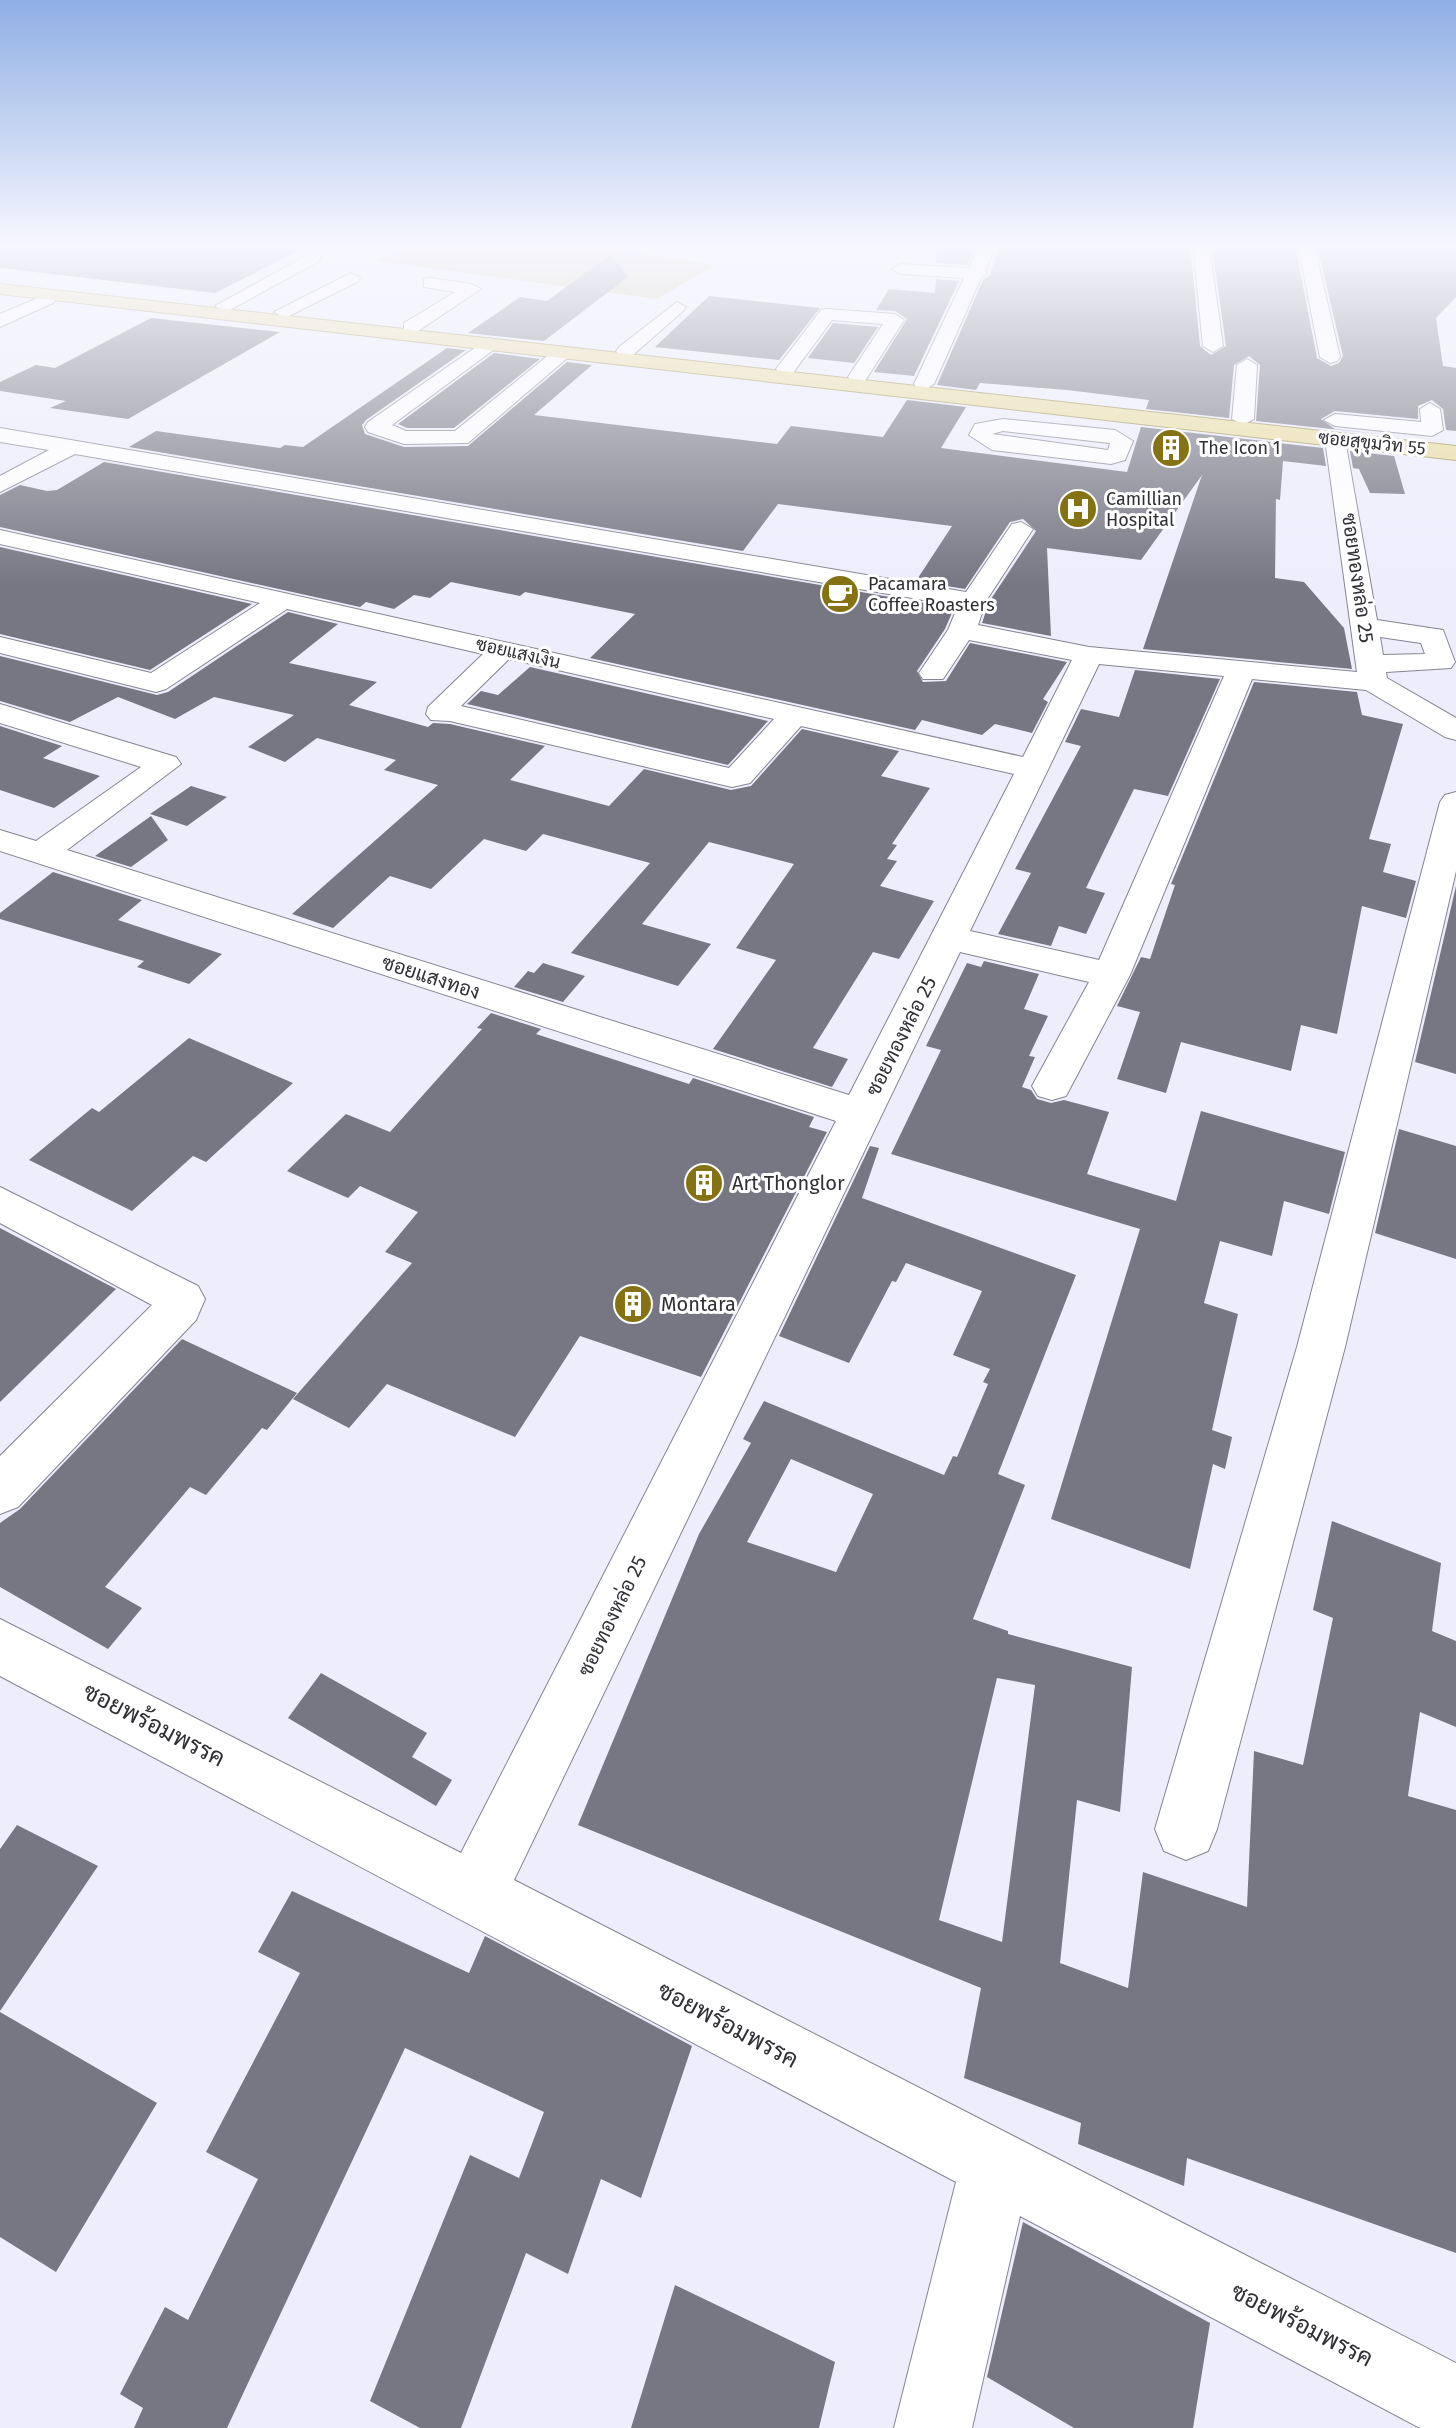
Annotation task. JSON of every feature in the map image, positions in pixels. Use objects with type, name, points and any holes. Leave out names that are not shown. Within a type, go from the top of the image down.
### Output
[{"type":"main road","name":"ซอยสุขุมวิท 55","points":[[615,358],[1336,430],[1456,453]]},
{"type":"main road","name":"ซอยสุขุมวิท 55","points":[[691,358],[924,384],[1052,403]]},
{"type":"main road","name":"ซอยสุขุมวิท 55","points":[[1078,406],[1243,419],[1456,444]]},
{"type":"street","points":[[470,358],[376,427],[404,437],[460,438],[557,358]]},
{"type":"street","points":[[786,369],[794,358]]},
{"type":"street","points":[[858,377],[870,358]]},
{"type":"street","points":[[924,384],[937,358]]},
{"type":"street","name":"ซอยทองหล่อ 25","points":[[1325,358],[1372,673]]},
{"type":"street","points":[[1243,419],[1247,365]]},
{"type":"street","points":[[1041,429],[1052,403]]},
{"type":"street","points":[[1065,432],[1078,406]]},
{"type":"street","points":[[1336,430],[1432,430],[1430,409]]},
{"type":"street","points":[[1003,425],[1065,432],[1122,441],[1117,455],[1111,457],[992,443],[979,431],[1003,425]]},
{"type":"street","points":[[0,435],[973,601]]},
{"type":"street","points":[[0,485],[72,447]]},
{"type":"street","points":[[933,673],[962,630],[973,601],[1021,529]]},
{"type":"street","name":"ซอยแสงเงิน","points":[[0,537],[1035,769]]},
{"type":"street","points":[[0,645],[156,683],[281,601]]},
{"type":"street","points":[[962,630],[1089,655],[1242,668],[1372,673],[1441,662],[1433,636],[1365,627]]},
{"type":"street","points":[[504,649],[443,707],[441,714],[450,712],[732,778],[739,776],[793,717]]},
{"type":"street","name":"ซอยทองหล่อ 25","points":[[475,1892],[1089,655]]},
{"type":"street","points":[[1052,1086],[1111,975],[1242,668]]},
{"type":"street","points":[[1372,673],[1456,731]]},
{"type":"street","points":[[0,713],[165,764],[41,853]]},
{"type":"street","points":[[1186,1829],[1321,1347],[1456,802]]},
{"type":"street","name":"ซอยแสงทอง","points":[[0,840],[862,1114]]},
{"type":"street","points":[[950,938],[1111,975]]},
{"type":"street","points":[[0,1203],[182,1299],[180,1307],[0,1491]]},
{"type":"street","name":"ซอยพร้อมพรรค","points":[[0,1646],[1456,2405]]},
{"type":"street","points":[[933,2428],[996,2166]]},
{"type":"building","points":[[74,358],[234,358],[128,419],[50,408],[66,401],[0,391],[0,382],[36,365],[55,368]]},
{"type":"building","points":[[432,358],[454,358],[366,420],[362,425],[365,434],[404,447],[468,446],[567,362],[592,365],[534,415],[777,444],[791,426],[883,437],[907,400],[966,407],[941,448],[1127,472],[1141,427],[1323,448],[1326,466],[1283,461],[1280,500],[1276,499],[1275,578],[1304,582],[1344,628],[1352,669],[1143,649],[1202,475],[1141,560],[1047,548],[1051,636],[982,623],[989,602],[1036,531],[1023,519],[1010,522],[965,589],[916,581],[952,526],[778,504],[743,551],[129,447],[156,431],[280,448],[285,445],[303,447]]},
{"type":"building","points":[[487,358],[540,359],[454,428],[407,428],[398,424]]},
{"type":"building","points":[[811,358],[857,358],[854,363]]},
{"type":"building","points":[[883,358],[922,358],[914,376],[874,372]]},
{"type":"building","points":[[949,358],[1245,358],[1234,365],[1229,418],[1146,409],[1149,400],[1067,390],[980,383],[976,390],[937,385]]},
{"type":"building","points":[[1252,358],[1318,358],[1331,366],[1342,358],[1442,358],[1443,366],[1456,368],[1456,431],[1446,430],[1443,409],[1432,400],[1418,406],[1418,419],[1335,411],[1321,419],[1335,429],[1388,435],[1256,421],[1260,365]]},
{"type":"building","points":[[1350,451],[1394,456],[1405,494],[1370,493],[1359,469],[1353,468]]},
{"type":"building","points":[[104,462],[954,608],[945,629],[917,671],[923,682],[946,681],[970,643],[1067,662],[1043,699],[1048,702],[1032,733],[995,724],[982,735],[922,720],[915,730],[590,658],[635,614],[525,592],[520,596],[451,582],[430,598],[414,595],[394,609],[366,602],[360,607],[0,527],[0,495],[20,485],[57,490]]},
{"type":"building","points":[[0,547],[252,604],[150,670],[0,634]]},
{"type":"building","points":[[288,612],[338,624],[289,663],[377,682],[349,705],[428,727],[433,723],[450,724],[545,746],[510,780],[609,806],[644,769],[731,790],[751,786],[802,729],[899,751],[881,776],[930,788],[892,844],[897,845],[887,859],[897,861],[880,886],[934,901],[899,959],[873,952],[813,1048],[848,1059],[832,1087],[713,1049],[776,960],[736,948],[794,864],[709,842],[642,924],[711,944],[678,986],[571,953],[650,863],[543,834],[526,851],[484,839],[431,889],[390,876],[333,928],[292,914],[438,785],[384,770],[396,760],[317,738],[285,762],[248,747],[294,715],[214,697],[175,719],[118,697],[70,722],[0,701],[0,656],[157,695],[168,692]]},
{"type":"building","points":[[530,667],[768,721],[728,765],[467,704],[481,691],[498,695]]},
{"type":"building","points":[[1135,670],[1220,679],[1168,796],[1134,789],[1086,888],[1105,893],[1086,934],[1059,926],[1051,946],[998,934],[1031,873],[1015,869],[1081,746],[1065,742],[1081,709],[1119,717]]},
{"type":"building","points":[[1254,682],[1357,692],[1362,715],[1403,724],[1369,839],[1391,844],[1383,872],[1416,881],[1406,918],[1362,906],[1337,1034],[1301,1025],[1291,1071],[1181,1042],[1166,1093],[1117,1079],[1140,1012],[1117,1006],[1141,957],[1150,959],[1175,885],[1171,884]]},
{"type":"building","points":[[0,726],[62,746],[43,758],[100,776],[54,808],[0,790]]},
{"type":"building","points":[[191,786],[227,797],[187,826],[150,814]]},
{"type":"building","points":[[151,816],[168,840],[131,867],[95,856]]},
{"type":"building","points":[[53,872],[142,900],[118,920],[222,954],[189,984],[137,967],[144,961],[0,919],[0,913]]},
{"type":"building","points":[[1456,886],[1456,1074],[1415,1062]]},
{"type":"building","points":[[984,961],[1039,974],[1024,1009],[1048,1016],[1029,1056],[1035,1057],[1022,1087],[1031,1090],[1037,1099],[1051,1103],[1064,1100],[1109,1112],[1087,1174],[1176,1201],[1201,1111],[1345,1152],[1329,1214],[1284,1201],[1272,1256],[1220,1241],[1204,1303],[1238,1314],[1212,1430],[1232,1437],[1225,1469],[1213,1464],[1190,1569],[1051,1519],[1140,1229],[891,1154],[941,1050],[926,1046],[967,963],[981,967]]},
{"type":"building","points":[[543,963],[585,976],[563,1002],[514,987],[528,971],[534,973]]},
{"type":"building","points":[[491,1013],[541,1029],[536,1034],[689,1084],[693,1078],[814,1117],[809,1127],[827,1132],[701,1377],[580,1336],[515,1437],[387,1384],[349,1428],[293,1399],[412,1263],[385,1252],[418,1212],[360,1186],[348,1198],[287,1171],[346,1114],[390,1132],[482,1029],[477,1028]]},
{"type":"building","points":[[189,1038],[293,1083],[206,1162],[193,1156],[132,1211],[29,1160],[92,1108],[99,1112]]},
{"type":"building","points":[[1399,1129],[1456,1146],[1456,1259],[1375,1233]]},
{"type":"building","points":[[870,1146],[879,1148],[862,1198],[1076,1275],[998,1474],[1025,1485],[973,1619],[1008,1631],[1008,1634],[1132,1667],[1120,1812],[1077,1800],[1060,1963],[1128,1988],[1143,1872],[1247,1907],[1254,1751],[1303,1765],[1333,1618],[1313,1610],[1332,1521],[1441,1563],[1432,1631],[1456,1641],[1456,1727],[1420,1712],[1408,1796],[1456,1810],[1456,2253],[1187,2158],[1184,2186],[1078,2144],[1081,2123],[964,2078],[981,1988],[578,1825],[699,1534],[751,1443],[743,1439],[764,1401],[944,1475],[953,1456],[957,1457],[988,1384],[983,1382],[990,1369],[953,1355],[982,1291],[906,1263],[896,1282],[892,1281],[849,1363],[779,1336]],"holes":[[[791,1459],[873,1494],[836,1572],[747,1542]],[[997,1678],[1035,1685],[1002,1942],[939,1920]]]},
{"type":"building","points":[[0,1228],[116,1289],[0,1402]]},
{"type":"building","points":[[182,1339],[297,1393],[267,1430],[262,1428],[206,1495],[190,1487],[105,1587],[142,1608],[108,1649],[0,1587],[0,1523],[20,1509]]},
{"type":"building","points":[[321,1673],[427,1733],[412,1757],[452,1780],[436,1806],[288,1718]]},
{"type":"building","points":[[17,1825],[98,1866],[0,2011],[0,1849]]},
{"type":"building","points":[[292,1891],[469,1973],[485,1936],[692,2046],[641,2198],[601,2179],[568,2274],[526,2253],[461,2428],[420,2428],[370,2401],[470,2155],[519,2178],[544,2112],[405,2048],[227,2428],[134,2428],[143,2408],[120,2394],[165,2307],[188,2320],[258,2179],[206,2152],[300,1973],[258,1952]]},
{"type":"building","points":[[0,2012],[157,2103],[56,2272],[0,2237]]},
{"type":"building","points":[[1023,2222],[1210,2323],[1193,2428],[1074,2428],[987,2377]]},
{"type":"building","points":[[675,2285],[835,2362],[819,2428],[631,2428]]},
{"type":"place","name":"The Icon 1","points":[[1171,448]]},
{"type":"place","name":"Camillian Hospital","points":[[1078,509]]},
{"type":"place","name":"Pacamara Coffee Roasters","points":[[840,594]]},
{"type":"place","name":"Art Thonglor","points":[[704,1183]]},
{"type":"place","name":"Montara","points":[[633,1304]]}]
